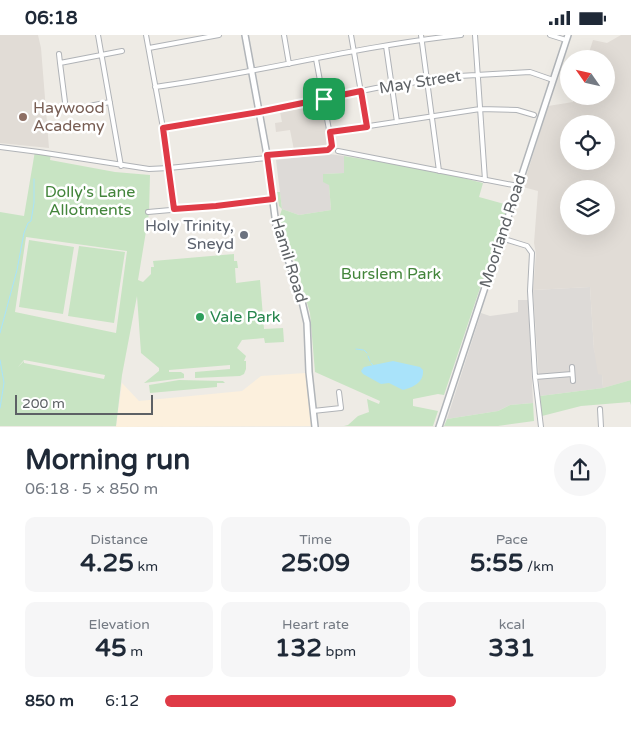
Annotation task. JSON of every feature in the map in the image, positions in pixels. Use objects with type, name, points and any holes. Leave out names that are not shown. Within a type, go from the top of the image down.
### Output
[{"type":"main road","name":"Hamil Road","points":[[245,35],[267,156],[276,225],[301,297],[307,323],[315,427]]},
{"type":"main road","name":"Moorland Road","points":[[439,427],[567,38]]},
{"type":"street","points":[[98,35],[121,166]]},
{"type":"street","points":[[146,35],[163,128],[174,209]]},
{"type":"street","points":[[149,48],[219,35]]},
{"type":"street","points":[[284,35],[289,64]]},
{"type":"street","points":[[351,35],[367,127]]},
{"type":"street","points":[[421,35],[439,171]]},
{"type":"street","points":[[155,87],[252,71],[386,45],[462,35]]},
{"type":"street","points":[[475,35],[486,180]]},
{"type":"street","points":[[550,35],[567,38]]},
{"type":"street","points":[[386,45],[397,122]]},
{"type":"street","points":[[60,63],[122,51]]},
{"type":"street","points":[[59,54],[65,103]]},
{"type":"street","points":[[0,147],[149,169],[328,150],[332,146],[316,59]]},
{"type":"street","name":"May Street","points":[[163,128],[259,112],[361,91],[478,73],[530,72],[553,80]]},
{"type":"street","points":[[89,106],[110,102]]},
{"type":"street","points":[[330,132],[480,109],[518,110],[534,115]]},
{"type":"street","points":[[338,151],[518,186]]},
{"type":"street","points":[[148,211],[216,206],[273,199]]},
{"type":"street","points":[[501,238],[527,246],[532,253],[530,291],[540,427]]},
{"type":"street","points":[[572,367],[573,381]]},
{"type":"street","points":[[535,377],[572,374]]},
{"type":"street","points":[[313,411],[341,408],[339,392]]},
{"type":"street","points":[[600,409],[601,427]]},
{"type":"shaded area","name":"Haywood Academy","points":[[0,35],[38,35],[41,48],[49,148],[0,143]]},
{"type":"shaded area","points":[[621,35],[631,35],[631,380],[603,388],[602,375],[598,374],[594,350],[590,287],[533,290],[538,191],[523,187],[548,106],[560,104],[615,105],[615,50],[590,50],[593,40],[607,43]]},
{"type":"shaded area","points":[[322,105],[329,144],[294,150],[290,130],[276,132],[275,123],[282,122],[280,112]]},
{"type":"shaded area","points":[[329,154],[344,156],[344,173],[323,174],[329,184],[331,210],[299,215],[282,209],[276,160]]},
{"type":"shaded area","points":[[590,287],[594,350],[602,375],[603,388],[540,396],[533,290]]},
{"type":"shaded area","points":[[518,300],[528,300],[533,403],[510,405],[498,411],[447,419],[481,313],[490,316],[518,312]]},
{"type":"shaded area","points":[[310,374],[315,426],[116,427],[122,383],[139,401],[242,391],[261,376]]},
{"type":"green space","name":"Dolly's Lane Allotments","points":[[35,151],[51,154],[50,160],[115,172],[150,175],[149,213],[138,280],[143,282],[151,274],[151,267],[154,267],[153,261],[234,254],[234,261],[237,261],[238,268],[235,268],[236,283],[260,280],[264,329],[283,328],[284,342],[265,343],[264,338],[242,340],[237,348],[246,356],[244,361],[246,361],[246,369],[244,374],[240,376],[195,378],[195,372],[230,369],[230,365],[169,370],[169,372],[181,372],[184,374],[184,378],[144,383],[159,371],[159,368],[141,353],[137,296],[122,375],[116,426],[0,426],[0,212],[24,216]],"holes":[[[26,237],[127,251],[116,333],[15,312]],[[24,360],[105,375],[104,379],[24,363],[24,361],[18,367]]]},
{"type":"green space","name":"Burslem Park","points":[[344,156],[431,170],[483,183],[479,197],[508,205],[444,395],[438,394],[413,399],[413,406],[438,411],[433,426],[344,426],[348,425],[358,416],[369,412],[367,399],[379,404],[380,401],[315,372],[310,313],[293,255],[281,228],[280,215],[282,209],[299,215],[331,210],[329,185],[323,182],[323,174],[344,173]]},
{"type":"green space","points":[[277,192],[280,192],[282,209],[279,206]]},
{"type":"green space","points":[[29,240],[74,247],[63,314],[19,307]]},
{"type":"green space","points":[[79,246],[125,252],[114,323],[68,316]]},
{"type":"green space","points":[[179,380],[223,381],[225,383],[217,383],[217,387],[150,393],[149,385]]},
{"type":"green space","points":[[631,380],[631,405],[630,402],[581,406],[542,416],[540,396],[603,388]]},
{"type":"green space","points":[[533,403],[534,421],[498,426],[444,426],[447,419],[498,411],[510,405]]},
{"type":"water","points":[[393,361],[420,367],[423,370],[422,378],[414,386],[403,390],[389,383],[381,384],[361,371],[364,367]]},
{"type":"waterway","points":[[0,333],[17,270],[24,233],[28,223],[31,221],[34,203],[34,179]]},
{"type":"waterway","points":[[356,349],[363,350]]},
{"type":"waterway","points":[[364,350],[367,353]]},
{"type":"waterway","points":[[368,356],[370,361]]},
{"type":"waterway","points":[[0,360],[4,383],[0,408]]},
{"type":"place","name":"Haywood Academy","points":[[23,117]]},
{"type":"place","name":"Holy Trinity, Sneyd","points":[[244,235]]},
{"type":"place","name":"Vale Park","points":[[200,317]]},
{"type":"route","points":[[361,91],[367,127],[330,132],[332,146],[328,150],[267,155],[273,199],[174,209],[163,128],[324,99],[361,91]]}]
